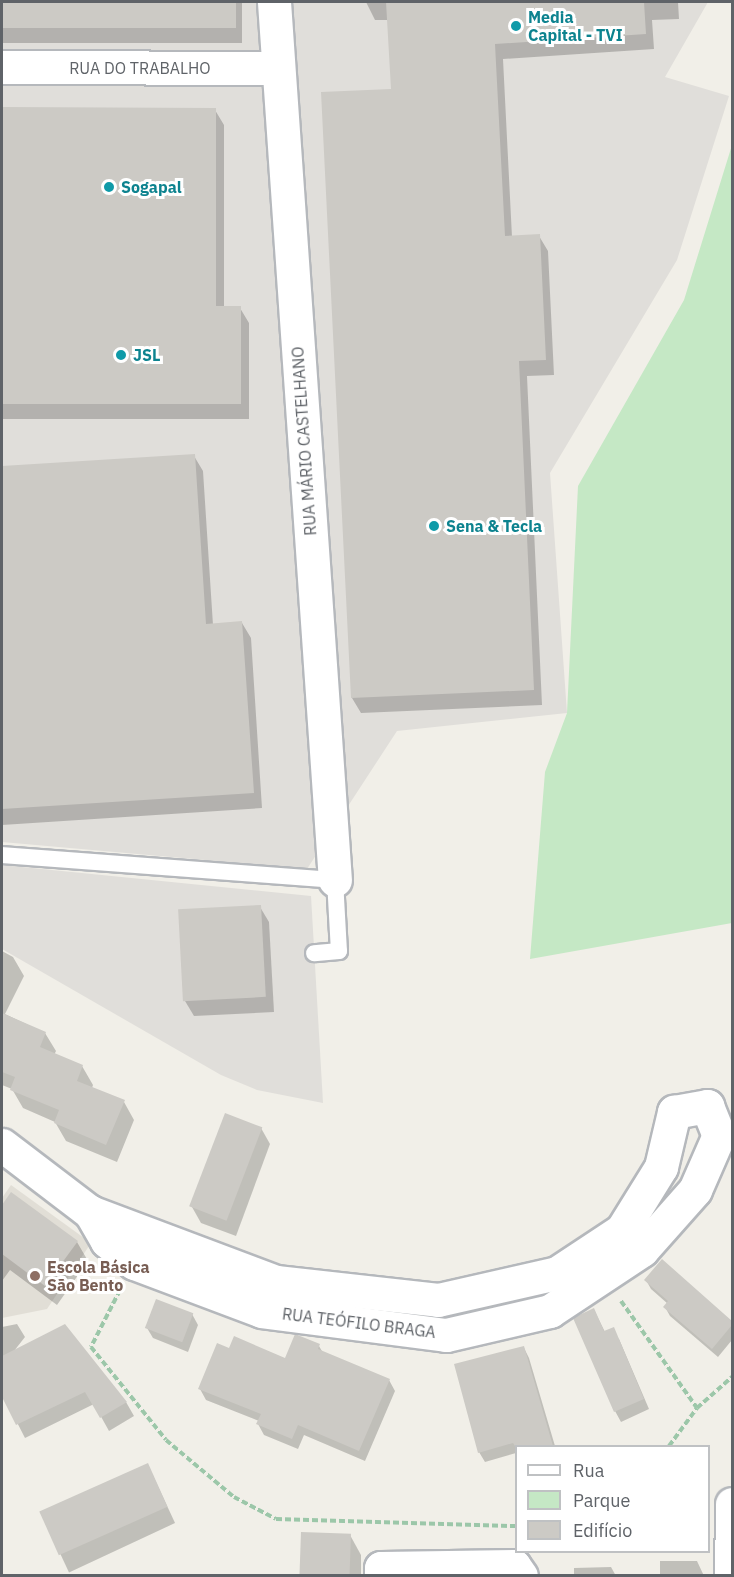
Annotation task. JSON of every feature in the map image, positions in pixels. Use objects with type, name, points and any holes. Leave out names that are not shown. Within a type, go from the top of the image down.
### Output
[{"type":"street","name":"RUA MÁRIO CASTELHANO","points":[[274,2],[335,880]]},
{"type":"street","name":"RUA DO TRABALHO","points":[[2,67],[278,68]]},
{"type":"street","name":"RUA TEÓFILO BRAGA","points":[[2,1145],[90,1212],[276,1282],[438,1300],[557,1273],[622,1230],[661,1167],[674,1112],[707,1106],[719,1135],[695,1190],[642,1250],[550,1311],[446,1335],[262,1311],[134,1263],[107,1241],[90,1212]]},
{"type":"street","points":[[731,1575],[732,1504]]},
{"type":"street","points":[[381,1575],[381,1568],[517,1571]]},
{"type":"lane","points":[[2,855],[335,880],[339,951],[314,953]]},
{"type":"path","points":[[134,1263],[92,1347],[166,1440],[234,1497],[276,1519],[515,1526]]},
{"type":"path","points":[[604,1275],[697,1408]]},
{"type":"path","points":[[670,1445],[697,1408],[732,1377]]},
{"type":"shaded area","points":[[2,2],[708,2],[665,77],[729,96],[677,260],[550,473],[567,713],[397,731],[307,869],[2,842]]},
{"type":"shaded area","points":[[2,865],[311,896],[323,1103],[257,1090],[221,1075],[2,949]]},
{"type":"shaded area","name":"Escola Básica São Bento","points":[[11,1185],[91,1243],[47,1309],[2,1318],[2,1198]]},
{"type":"green space","points":[[732,145],[732,923],[530,959],[545,772],[567,713],[578,486],[684,300]]},
{"type":"building","points":[[2,2],[236,2],[236,28],[2,28]]},
{"type":"building","name":"Sena & Tecla","points":[[386,2],[644,2],[646,34],[495,44],[505,236],[540,234],[546,360],[519,361],[534,690],[351,698],[321,92],[391,89]]},
{"type":"building","points":[[2,107],[216,108],[216,306],[241,306],[241,404],[2,404]]},
{"type":"building","points":[[195,454],[206,624],[242,621],[254,793],[2,809],[2,466]]},
{"type":"building","points":[[261,905],[266,997],[183,1001],[178,909]]},
{"type":"building","points":[[2,1013],[46,1032],[40,1047],[83,1065],[77,1081],[125,1100],[106,1145],[54,1123],[59,1110],[10,1090],[15,1077],[2,1072]]},
{"type":"building","points":[[225,1113],[262,1127],[227,1221],[189,1206]]},
{"type":"building","points":[[11,1192],[78,1241],[45,1286],[2,1254],[2,1205]]},
{"type":"building","points":[[662,1259],[732,1321],[732,1325],[712,1349],[663,1307],[668,1301],[644,1280]]},
{"type":"building","points":[[156,1299],[193,1313],[182,1342],[145,1328]]},
{"type":"building","points":[[594,1308],[604,1331],[614,1327],[644,1399],[614,1412],[573,1318]]},
{"type":"building","points":[[65,1324],[127,1402],[100,1418],[85,1392],[16,1425],[2,1397],[2,1356]]},
{"type":"building","points":[[295,1334],[320,1344],[318,1349],[390,1379],[359,1451],[298,1425],[292,1439],[256,1424],[261,1414],[198,1389],[217,1343],[229,1348],[234,1336],[285,1358]]},
{"type":"building","points":[[524,1346],[553,1445],[515,1446],[513,1443],[478,1453],[454,1364]]},
{"type":"building","points":[[148,1463],[168,1507],[59,1555],[39,1511]]},
{"type":"building","points":[[301,1532],[351,1534],[349,1576],[299,1575]]},
{"type":"place","name":"Media Capital - TVI","points":[[516,26]]},
{"type":"place","name":"Sogapal","points":[[109,187]]},
{"type":"place","name":"JSL","points":[[121,355]]},
{"type":"place","name":"Sena & Tecla","points":[[434,526]]},
{"type":"place","name":"Escola Básica São Bento","points":[[35,1276]]}]
